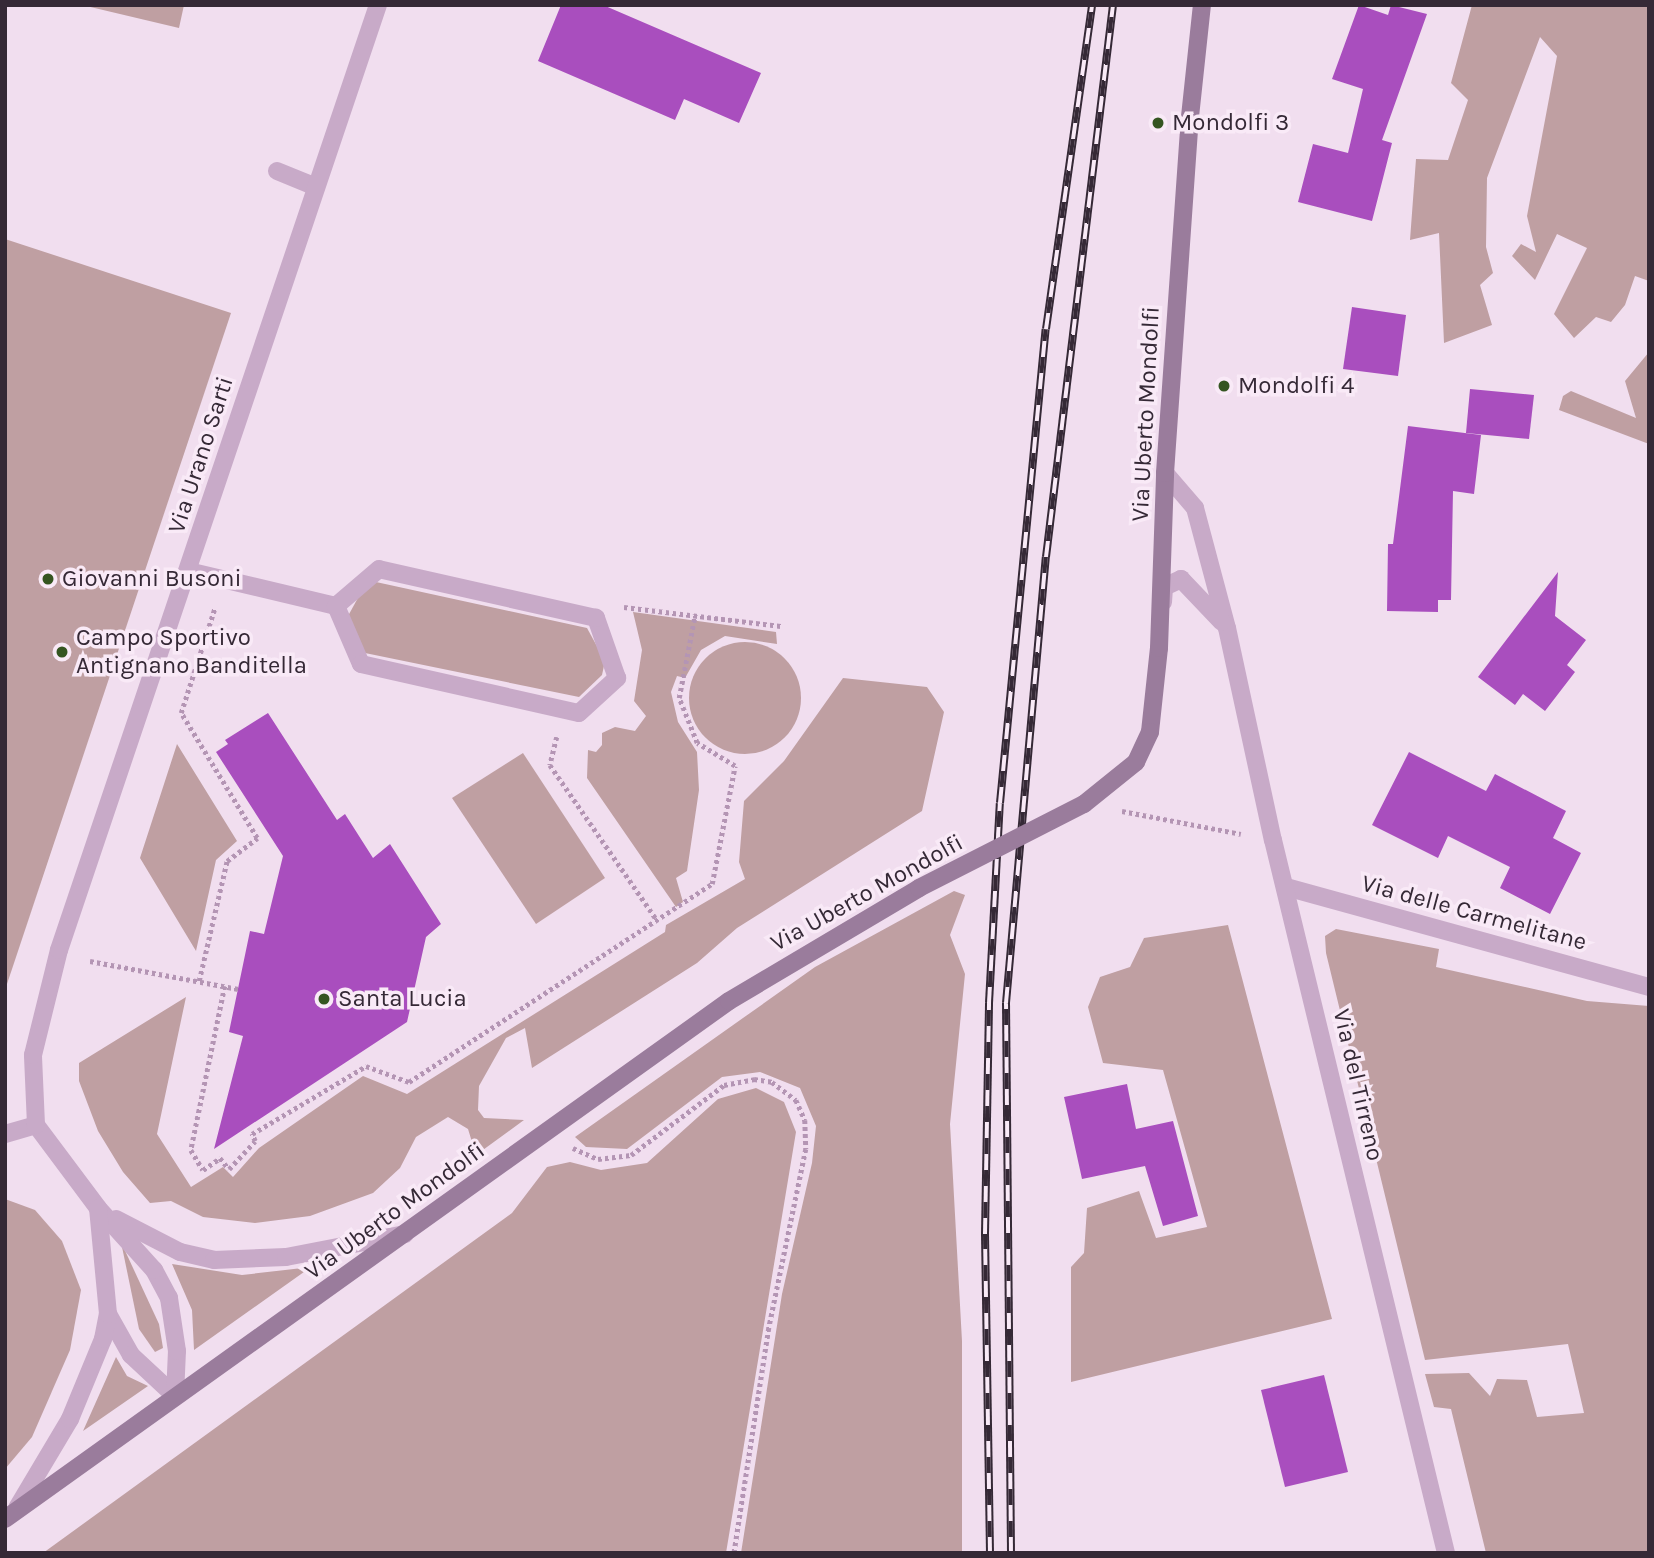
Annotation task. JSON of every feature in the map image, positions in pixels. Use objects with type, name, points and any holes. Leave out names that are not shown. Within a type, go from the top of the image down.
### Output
[{"type":"main road","name":"Via Uberto Mondolfi","points":[[9,1516],[175,1396],[410,1234],[543,1134],[729,1001],[919,888],[1084,804],[1136,762],[1150,732],[1160,648],[1165,473],[1189,126],[1202,5]]},
{"type":"street","name":"Via Urano Sarti","points":[[36,1125],[33,1055],[42,1008],[378,5]]},
{"type":"street","points":[[277,171],[316,187]]},
{"type":"street","name":"Via del Tirreno","points":[[1165,473],[1195,508],[1227,628],[1273,840],[1446,1553]]},
{"type":"street","points":[[379,569],[596,618],[617,678],[579,713],[361,664],[336,606],[379,569]]},
{"type":"street","points":[[188,571],[336,606]]},
{"type":"street","points":[[1160,648],[1164,587],[1181,579],[1227,628]]},
{"type":"street","name":"Via delle Carmelitane","points":[[1286,887],[1649,987]]},
{"type":"street","points":[[5,1134],[36,1125],[98,1208],[154,1270],[169,1298],[177,1351],[175,1396]]},
{"type":"street","points":[[98,1208],[155,1242],[214,1260],[286,1257],[410,1234]]},
{"type":"street","points":[[9,1516],[70,1419],[95,1360],[108,1314],[98,1208]]},
{"type":"street","points":[[108,1314],[131,1354],[175,1396]]},
{"type":"path","points":[[199,981],[227,861],[257,838],[181,713],[224,579]]},
{"type":"path","points":[[596,618],[610,605],[781,626]]},
{"type":"path","points":[[225,986],[191,1150],[203,1170],[220,1158],[229,1169],[255,1140],[251,1135],[366,1066],[409,1082],[712,884],[735,766],[697,743],[679,698],[695,615]]},
{"type":"path","points":[[565,710],[550,765],[657,920]]},
{"type":"path","points":[[1084,804],[1273,840]]},
{"type":"path","points":[[90,961],[238,989]]},
{"type":"path","points":[[543,1134],[598,1159],[609,1158],[631,1155],[653,1142],[724,1085],[754,1079],[772,1082],[796,1100],[805,1120],[806,1149],[769,1328],[734,1553]]},
{"type":"shaded area","points":[[82,5],[184,5],[179,28]]},
{"type":"shaded area","points":[[1472,5],[1649,5],[1649,281],[1635,276],[1625,305],[1611,322],[1596,317],[1574,338],[1554,314],[1587,248],[1557,234],[1535,280],[1512,256],[1521,244],[1536,252],[1527,216],[1557,56],[1540,37],[1487,178],[1486,247],[1493,273],[1480,285],[1492,325],[1444,343],[1439,233],[1410,240],[1416,159],[1448,160],[1468,100],[1451,83]]},
{"type":"shaded area","name":"Campo Sportivo Antignano Banditella","points":[[5,239],[231,313],[5,990]]},
{"type":"shaded area","points":[[1649,352],[1649,444],[1559,410],[1563,396],[1571,391],[1636,418],[1625,381]]},
{"type":"shaded area","points":[[376,582],[587,628],[605,661],[602,675],[579,697],[365,653],[348,616],[359,596]]},
{"type":"shaded area","points":[[633,612],[776,632],[777,644],[725,636],[701,650],[685,678],[677,676],[671,692],[678,722],[697,752],[699,790],[687,871],[676,878],[683,902],[676,907],[587,778],[588,750],[596,752],[602,745],[602,733],[615,727],[635,731],[646,716],[634,701],[642,650]]},
{"type":"shaded area","points":[[745,642],[766,646],[785,658],[797,677],[801,698],[797,719],[785,738],[766,750],[745,754],[724,750],[705,738],[693,719],[689,698],[693,677],[705,658],[724,646]]},
{"type":"shaded area","points":[[843,678],[927,687],[944,712],[922,811],[737,928],[697,963],[532,1068],[525,1028],[506,1038],[479,1086],[478,1110],[484,1118],[524,1120],[476,1155],[468,1129],[448,1117],[416,1137],[400,1168],[373,1193],[310,1216],[255,1223],[203,1217],[171,1201],[150,1203],[123,1172],[98,1131],[79,1081],[79,1063],[186,997],[157,1134],[191,1187],[223,1167],[233,1177],[259,1148],[363,1076],[407,1094],[665,932],[666,925],[745,879],[739,862],[744,801],[784,761]]},
{"type":"shaded area","points":[[177,744],[237,841],[216,860],[196,951],[140,858]]},
{"type":"shaded area","points":[[523,753],[605,878],[536,924],[452,798]]},
{"type":"shaded area","points":[[954,891],[965,895],[950,935],[965,974],[950,1124],[962,1341],[962,1553],[741,1553],[782,1294],[812,1163],[816,1126],[800,1088],[760,1072],[722,1077],[627,1149],[586,1147],[575,1137],[815,967]]},
{"type":"shaded area","points":[[1228,925],[1332,1319],[1071,1382],[1071,1267],[1084,1253],[1087,1208],[1139,1191],[1156,1238],[1207,1227],[1163,1070],[1103,1063],[1088,1007],[1100,977],[1130,967],[1144,938]]},
{"type":"shaded area","points":[[1336,929],[1439,949],[1436,967],[1587,1001],[1649,1006],[1649,1553],[1486,1553],[1451,1409],[1434,1407],[1425,1374],[1469,1373],[1490,1396],[1497,1379],[1527,1380],[1537,1417],[1584,1413],[1568,1344],[1425,1360],[1326,953],[1325,936]]},
{"type":"shaded area","points":[[756,1088],[784,1102],[796,1132],[726,1553],[43,1553],[512,1213],[547,1167],[570,1162],[601,1170],[647,1163],[718,1099]]},
{"type":"shaded area","points":[[5,1199],[35,1210],[62,1241],[81,1290],[70,1350],[32,1437],[5,1469]]},
{"type":"shaded area","points":[[121,1242],[159,1324],[163,1348],[155,1352],[139,1329]]},
{"type":"shaded area","points":[[172,1264],[242,1275],[311,1267],[194,1350],[192,1310]]},
{"type":"shaded area","points":[[116,1357],[127,1376],[148,1386],[83,1431]]},
{"type":"building","points":[[561,5],[603,5],[761,73],[739,123],[684,99],[675,120],[538,61]]},
{"type":"building","points":[[1359,5],[1388,15],[1391,5],[1427,14],[1382,140],[1392,143],[1372,221],[1298,202],[1313,144],[1348,153],[1363,89],[1332,79]]},
{"type":"building","points":[[1352,307],[1406,315],[1398,376],[1343,369]]},
{"type":"building","points":[[1470,389],[1534,395],[1529,439],[1466,433]]},
{"type":"building","points":[[1408,426],[1481,435],[1474,494],[1453,491],[1451,600],[1438,600],[1438,612],[1387,611],[1388,544],[1393,544]]},
{"type":"building","points":[[1558,572],[1555,616],[1586,640],[1567,665],[1575,672],[1545,711],[1523,694],[1515,705],[1478,677]]},
{"type":"building","name":"Santa Lucia","points":[[268,713],[337,820],[345,814],[373,858],[390,844],[441,924],[426,937],[407,1022],[214,1149],[243,1036],[229,1032],[250,931],[264,934],[283,856],[216,752],[228,744],[225,740]]},
{"type":"building","points":[[1409,752],[1486,791],[1495,774],[1566,811],[1553,838],[1581,853],[1550,914],[1500,888],[1510,867],[1448,836],[1438,858],[1372,825]]},
{"type":"building","points":[[1127,1084],[1136,1129],[1173,1121],[1198,1216],[1163,1226],[1145,1166],[1082,1179],[1064,1097]]},
{"type":"building","points":[[1324,1375],[1348,1472],[1285,1487],[1261,1390]]},
{"type":"railway","points":[[990,1553],[985,1234],[989,1003],[1000,803],[1046,329],[1092,5]]},
{"type":"railway","points":[[1011,1553],[1006,1003],[1046,557],[1113,5]]},
{"type":"place","name":"Mondolfi 3","points":[[1158,123]]},
{"type":"place","name":"Mondolfi 4","points":[[1224,386]]},
{"type":"place","name":"Giovanni Busoni","points":[[48,579]]},
{"type":"place","name":"Campo Sportivo Antignano Banditella","points":[[62,652]]},
{"type":"place","name":"Santa Lucia","points":[[324,999]]}]
